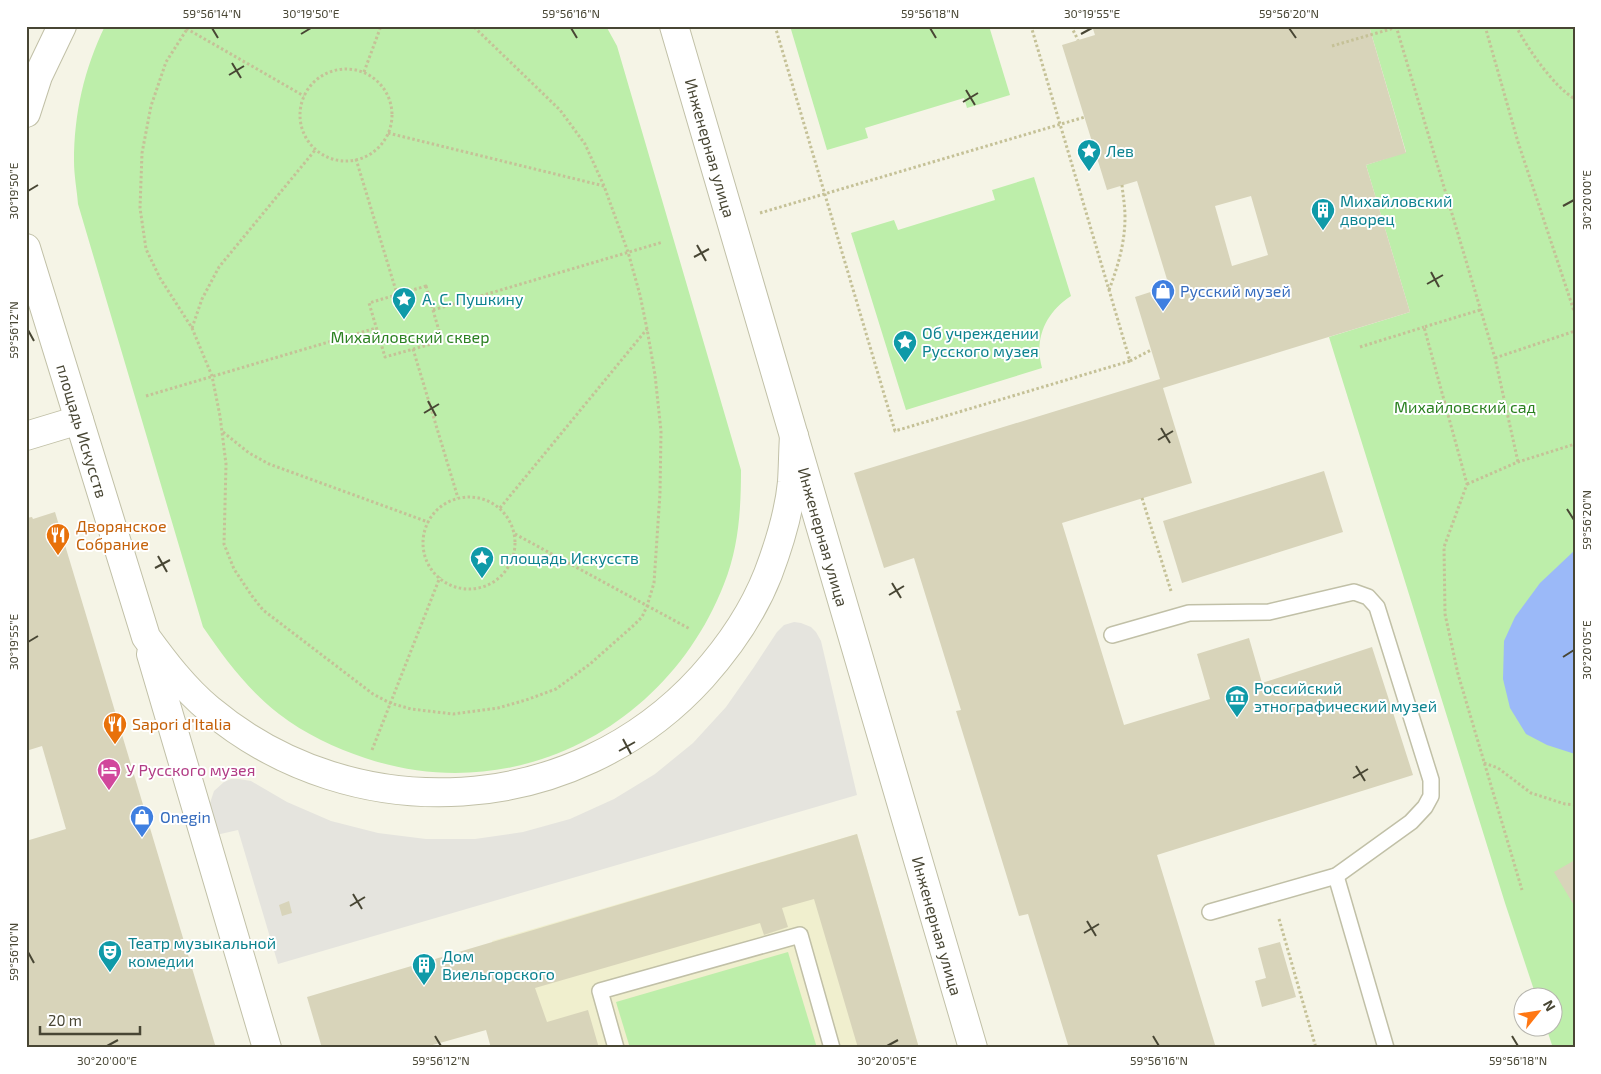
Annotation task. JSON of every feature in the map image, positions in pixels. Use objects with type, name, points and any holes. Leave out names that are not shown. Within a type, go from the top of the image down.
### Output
[{"type":"street","points":[[26,113],[38,76],[62,26]]},
{"type":"street","name":"Инженерная улица","points":[[674,26],[973,1048]]},
{"type":"street","name":"площадь Искусств","points":[[26,248],[146,637],[174,675],[216,714],[247,737],[289,760],[333,777],[380,788],[427,793],[475,792],[522,784],[558,772],[611,750],[651,724],[687,693],[719,657],[750,609],[767,575],[783,530],[792,483],[794,436]]},
{"type":"street","points":[[26,436],[79,420]]},
{"type":"street","points":[[146,637],[267,1048]]},
{"type":"lane","points":[[1112,635],[1188,613],[1269,612],[1354,592],[1368,597],[1377,607],[1431,780],[1431,796],[1426,807],[1412,822],[1336,876],[1210,912]]},
{"type":"lane","points":[[1336,876],[1386,1048]]},
{"type":"lane","points":[[616,1048],[600,991],[800,935],[832,1048]]},
{"type":"path","points":[[182,26],[304,96]]},
{"type":"path","points":[[364,72],[381,26]]},
{"type":"path","points":[[188,28],[166,62],[151,106],[142,153],[140,208],[146,249],[160,278],[192,328],[212,376],[226,464],[224,544],[234,569],[263,610],[374,694],[390,703],[411,709],[453,714],[498,708],[556,689],[590,664],[642,617],[654,583],[660,493],[661,440],[655,375],[647,329],[628,252],[604,186],[585,144],[560,110],[473,26]]},
{"type":"path","points":[[775,26],[895,431],[1130,361],[1151,350]]},
{"type":"path","points":[[1031,26],[1130,361]]},
{"type":"path","points":[[1071,26],[1078,40]]},
{"type":"path","points":[[1485,26],[1518,142],[1575,314]]},
{"type":"path","points":[[1516,26],[1522,38],[1544,69],[1575,99]]},
{"type":"path","points":[[1332,46],[1398,27],[1495,358],[1518,462]]},
{"type":"path","points":[[347,69],[364,72],[380,84],[390,100],[392,119],[388,133],[374,151],[356,159],[333,159],[316,149],[308,140],[301,123],[301,105],[304,96],[314,82],[330,72],[347,69]]},
{"type":"path","points":[[757,214],[1085,117]]},
{"type":"path","points":[[388,133],[604,186]]},
{"type":"path","points":[[192,328],[202,299],[219,267],[316,149]]},
{"type":"path","points":[[356,159],[397,294]]},
{"type":"path","points":[[1109,290],[1119,265],[1124,241],[1125,216],[1122,185]]},
{"type":"path","points":[[433,310],[663,242]]},
{"type":"path","points":[[426,286],[442,341],[385,357],[369,303],[397,294],[426,286]]},
{"type":"path","points":[[1360,347],[1480,310]]},
{"type":"path","points":[[1424,327],[1468,484],[1444,547],[1445,614],[1458,674],[1522,890]]},
{"type":"path","points":[[146,396],[376,328]]},
{"type":"path","points":[[500,508],[647,329]]},
{"type":"path","points":[[1495,358],[1575,330]]},
{"type":"path","points":[[413,349],[458,498]]},
{"type":"path","points":[[222,432],[249,453],[269,464],[429,522]]},
{"type":"path","points":[[1468,484],[1518,462],[1575,444]]},
{"type":"path","points":[[470,497],[488,500],[500,508],[509,520],[514,534],[515,547],[504,573],[480,588],[464,588],[450,584],[431,568],[424,551],[425,533],[429,522],[438,509],[458,498],[470,497]]},
{"type":"path","points":[[1142,498],[1179,616]]},
{"type":"path","points":[[514,534],[690,629]]},
{"type":"path","points":[[372,750],[440,577]]},
{"type":"path","points":[[1483,762],[1498,768],[1531,793],[1565,804],[1575,805]]},
{"type":"path","points":[[1272,895],[1316,1048]]},
{"type":"shaded area","points":[[794,622],[811,627],[821,641],[857,795],[278,964],[238,830],[216,835],[209,806],[214,791],[224,782],[231,779],[251,781],[287,802],[331,821],[378,833],[426,839],[475,839],[523,832],[570,819],[614,799],[655,774],[693,743],[726,707],[777,632],[784,625]]},
{"type":"shaded area","points":[[857,834],[919,1048],[524,1048],[492,941]]},
{"type":"green space","name":"Михайловский сквер","points":[[105,26],[606,26],[617,46],[741,470],[736,542],[724,584],[699,635],[665,679],[625,716],[579,744],[529,763],[476,772],[421,771],[365,758],[320,740],[299,728],[257,695],[220,651],[203,627],[78,204],[74,172],[74,143],[78,109],[91,59]]},
{"type":"green space","points":[[790,26],[989,26],[1010,95],[967,108],[964,98],[865,128],[868,138],[827,150]]},
{"type":"green space","name":"Михайловский сад","points":[[1369,26],[1575,26],[1575,1048],[1553,1048],[1549,1036],[1564,1036],[1564,986],[1533,986],[1505,903],[1329,337],[1410,312],[1366,165],[1406,152]]},
{"type":"green space","points":[[1034,177],[1071,296],[1054,310],[1044,328],[1040,347],[1042,368],[906,410],[851,233],[894,220],[898,230],[995,200],[992,190]]},
{"type":"green space","points":[[788,952],[817,1048],[630,1048],[616,1002]]},
{"type":"water","points":[[1575,550],[1575,754],[1547,745],[1526,734],[1510,708],[1503,679],[1504,641],[1515,617],[1540,583]]},
{"type":"building","points":[[1092,26],[1369,26],[1406,153],[1366,165],[1410,312],[1163,388],[1192,483],[1062,523],[1124,725],[1210,699],[1197,654],[1249,638],[1262,683],[1372,647],[1413,775],[1157,855],[1216,1048],[1069,1048],[1028,914],[1019,916],[956,711],[961,710],[914,558],[884,568],[854,473],[1160,379],[1135,297],[1169,286],[1137,181],[1107,190],[1062,45],[1095,35]],"holes":[[[1251,196],[1268,255],[1232,266],[1215,206]]]},
{"type":"building","points":[[1324,471],[1343,532],[1182,583],[1163,521]]},
{"type":"building","points":[[55,512],[216,1048],[26,1048],[26,841],[66,829],[42,746],[26,751],[26,518],[32,517],[33,519]]},
{"type":"building","points":[[857,834],[919,1048],[858,1048],[814,899],[782,908],[788,927],[764,935],[760,923],[535,988],[547,1022],[588,1010],[599,1048],[491,1048],[486,1030],[422,1048],[322,1048],[307,997]]},
{"type":"building","points":[[1575,860],[1575,907],[1554,872]]},
{"type":"building","points":[[289,901],[292,913],[282,916],[279,905]]},
{"type":"building","points":[[1280,942],[1296,997],[1262,1007],[1255,981],[1266,978],[1258,948]]},
{"type":"place","name":"Лев","points":[[1089,172]]},
{"type":"place","name":"Михайловский дворец","points":[[1323,231]]},
{"type":"place","name":"Русский музей","points":[[1163,312]]},
{"type":"place","name":"А. С. Пушкину","points":[[404,320]]},
{"type":"place","name":"Об учреждении Русского музея","points":[[905,363]]},
{"type":"place","name":"Дворянское Собрание","points":[[58,556]]},
{"type":"place","name":"площадь Искусств","points":[[482,579]]},
{"type":"place","name":"Российский этнографический музей","points":[[1237,718]]},
{"type":"place","name":"Sapori d'Italia","points":[[115,745]]},
{"type":"place","name":"У Русского музея","points":[[109,791]]},
{"type":"place","name":"Onegin","points":[[142,838]]},
{"type":"place","name":"Театр музыкальной комедии","points":[[110,973]]},
{"type":"place","name":"Дом Виельгорского","points":[[424,986]]}]
